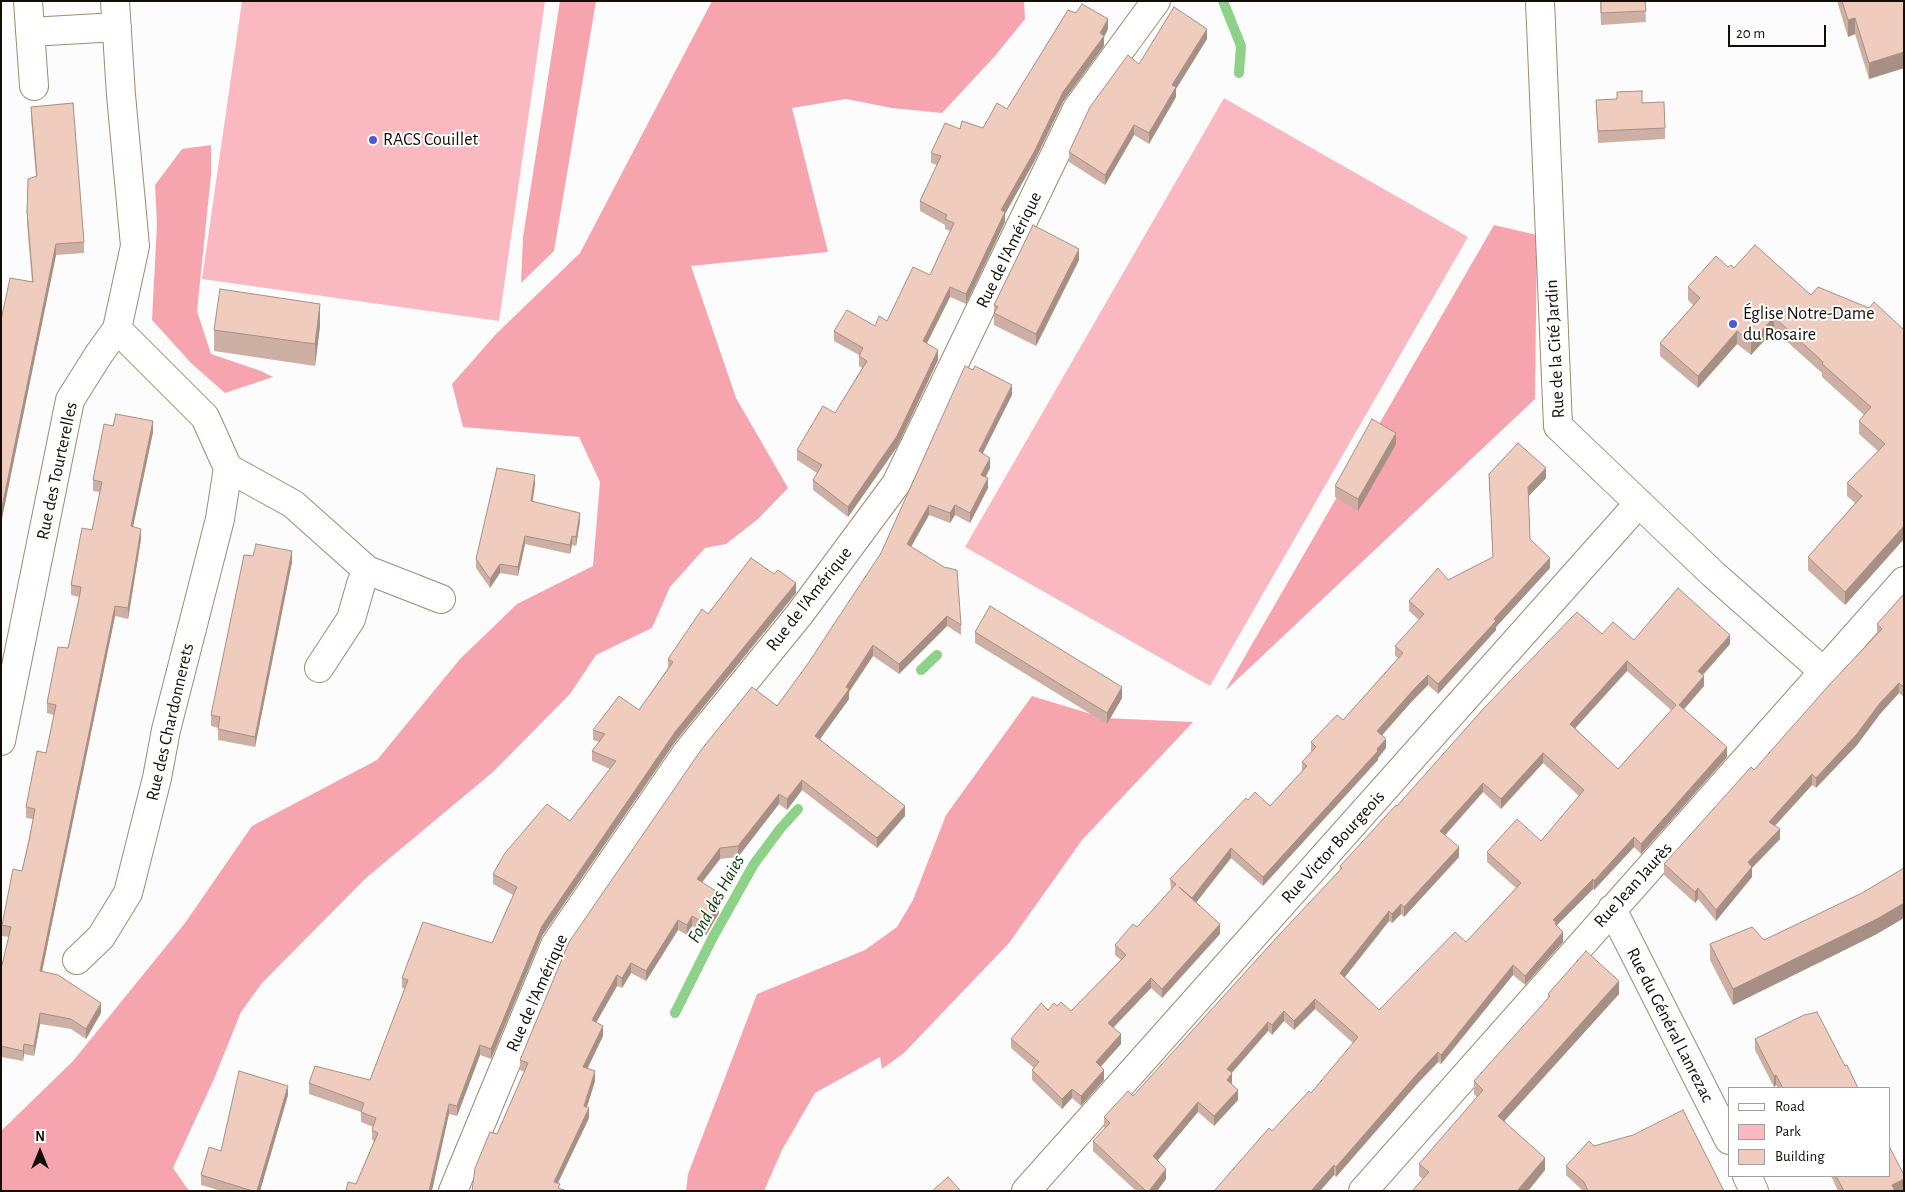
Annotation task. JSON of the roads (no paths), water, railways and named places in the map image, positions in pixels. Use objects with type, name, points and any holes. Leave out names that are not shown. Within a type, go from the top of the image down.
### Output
[{"type":"street","points":[[28,1],[34,86]]},
{"type":"street","name":"Rue de l'Amérique","points":[[453,1191],[555,945],[688,751],[799,615],[896,484],[1077,109],[1156,1]]},
{"type":"street","name":"Rue de la Cité Jardin","points":[[1540,1],[1558,426],[1713,574],[1824,672]]},
{"type":"street","points":[[30,32],[116,14]]},
{"type":"street","name":"Rue des Tourterelles","points":[[1,741],[70,400],[116,330],[134,246],[116,14]]},
{"type":"street","points":[[116,330],[206,417],[228,468],[293,504],[368,570],[441,599]]},
{"type":"street","name":"Rue des Chardonnerets","points":[[77,960],[101,937],[128,893],[155,787],[166,730],[220,519],[228,468]]},
{"type":"street","name":"Rue Victor Bourgeois","points":[[1026,1191],[1639,503]]},
{"type":"street","points":[[319,668],[350,618],[361,584],[368,570]]},
{"type":"street","name":"Rue Jean Jaurès","points":[[1363,1191],[1824,672],[1839,652],[1904,581]]},
{"type":"street","name":"Rue du Général Lanrezac","points":[[1612,909],[1728,1138]]},
{"type":"street","points":[[1747,1177],[1754,1191]]},
{"type":"waterway","name":"Fond des Haies","points":[[1223,1],[1241,46],[1239,73]]},
{"type":"waterway","name":"Fond des Haies","points":[[921,670],[937,655]]},
{"type":"waterway","name":"Fond des Haies","points":[[675,1013],[713,937],[754,864],[780,829],[798,809]]},
{"type":"place","name":"RACS Couillet","points":[[373,140]]},
{"type":"place","name":"Église Notre-Dame du Rosaire","points":[[1733,324]]}]
